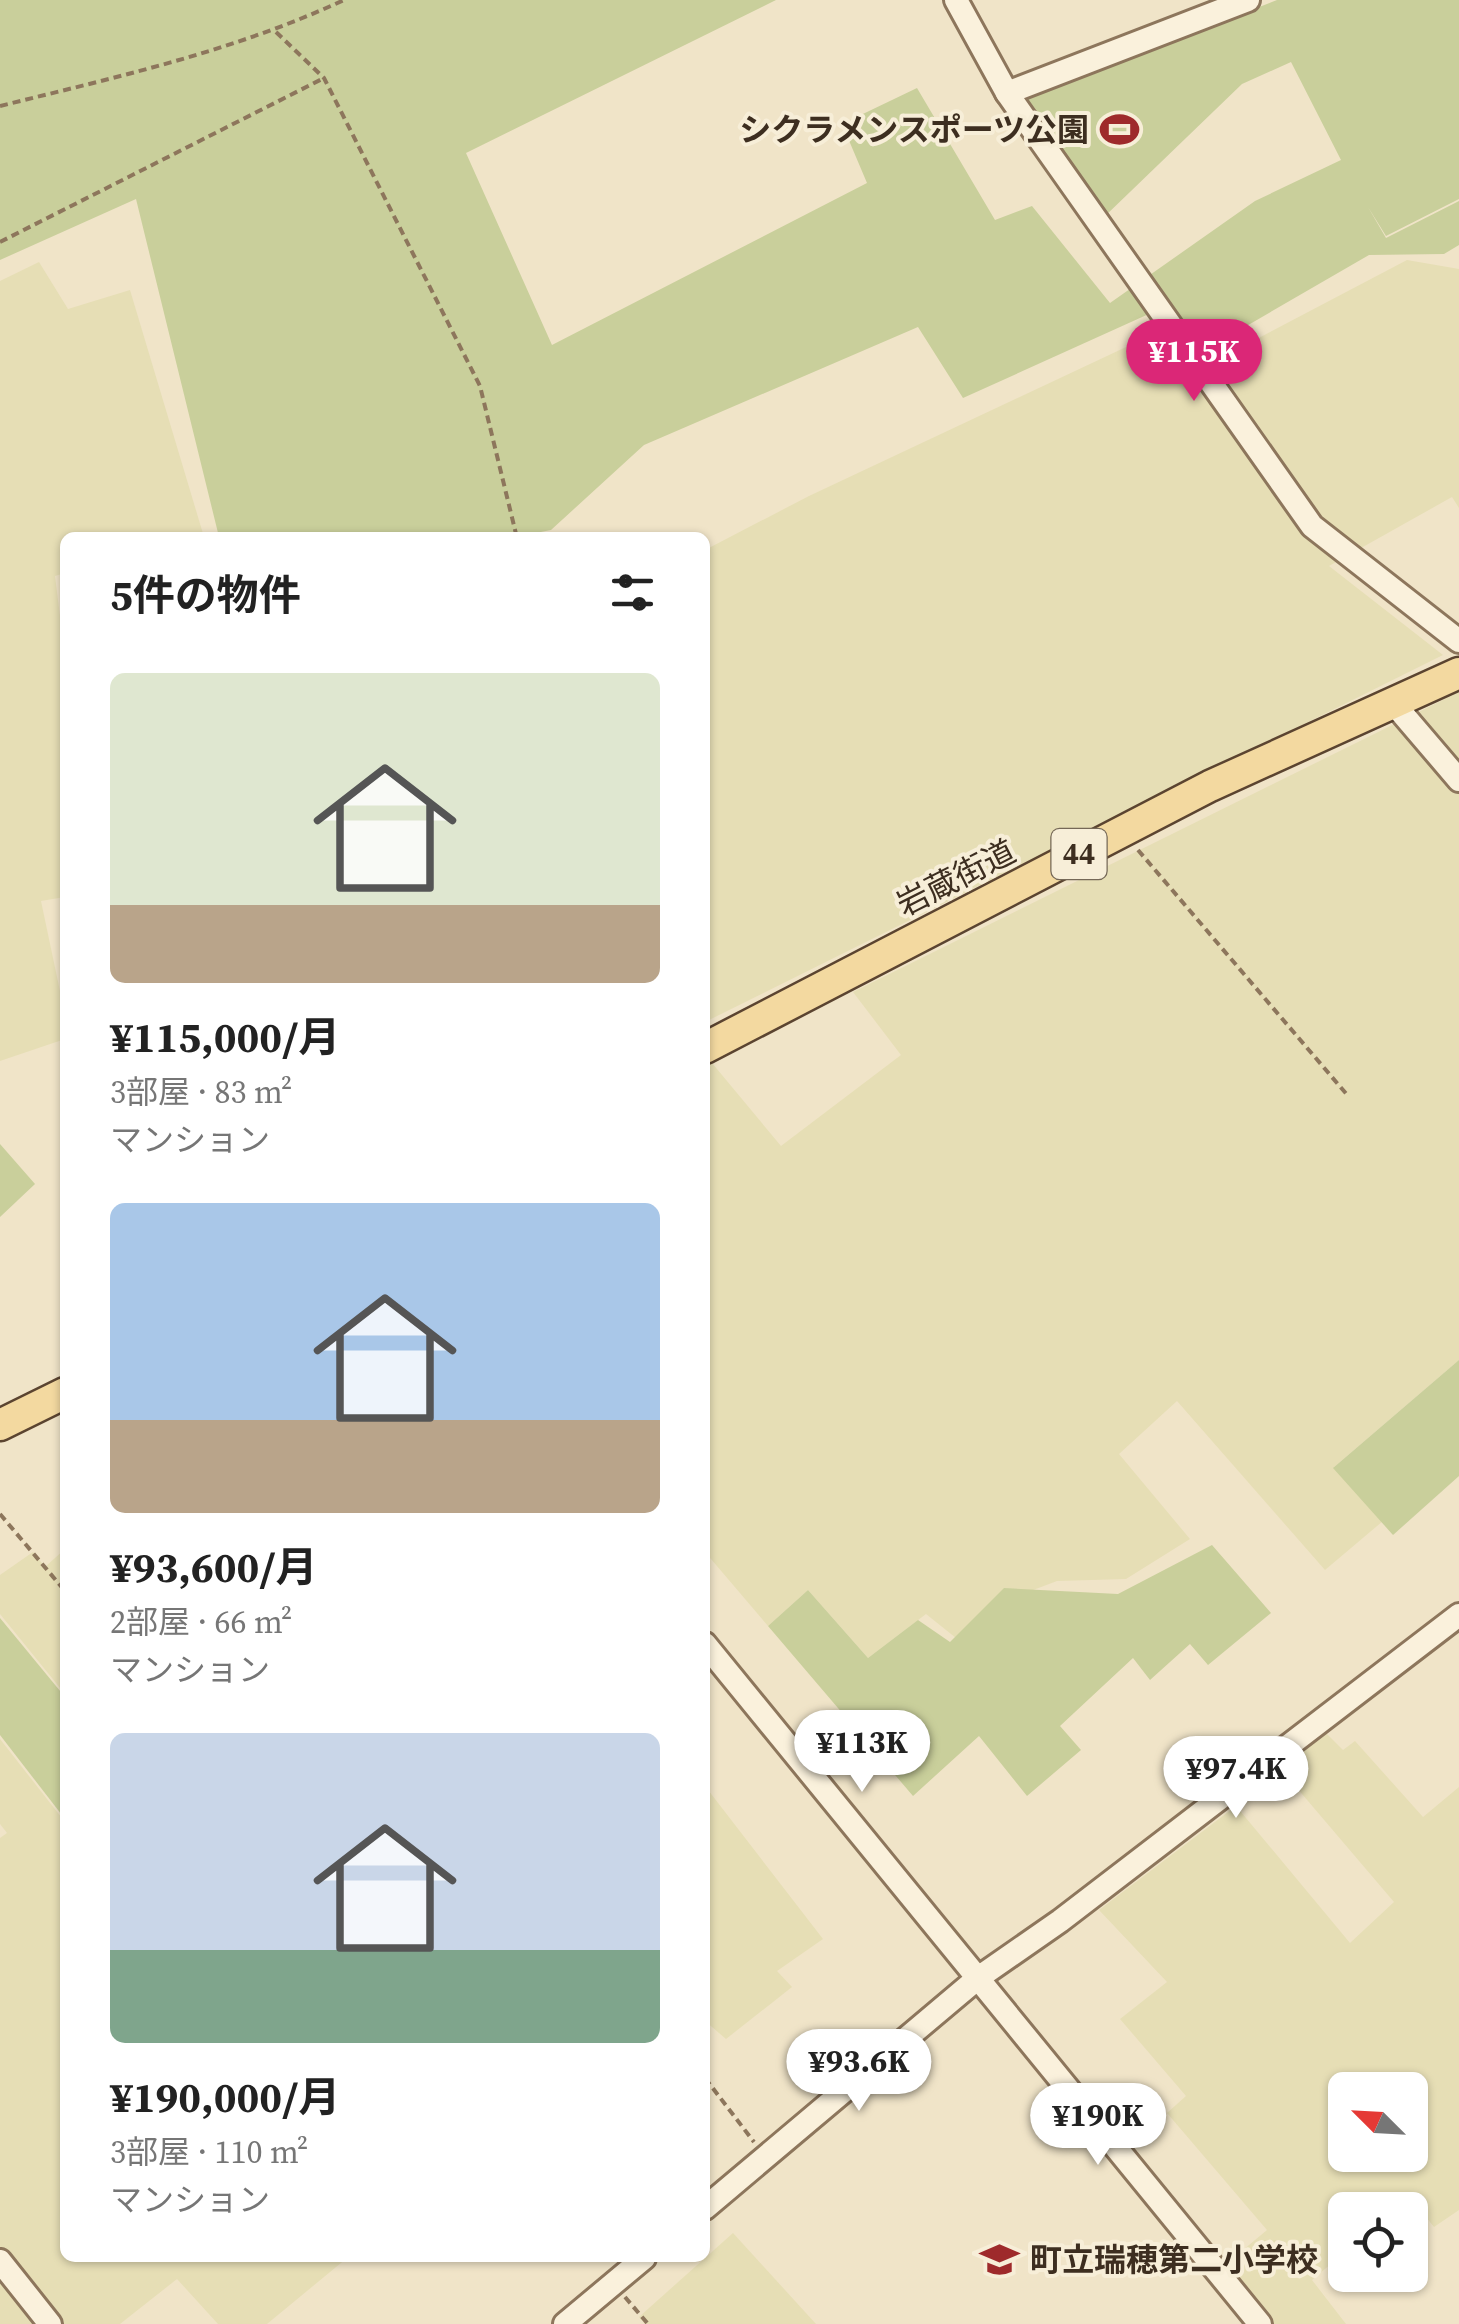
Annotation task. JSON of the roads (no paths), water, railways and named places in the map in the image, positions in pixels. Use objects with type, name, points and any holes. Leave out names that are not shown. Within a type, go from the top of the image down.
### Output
[{"type":"main road","name":"岩蔵街道","points":[[710,1045],[1248,768],[1459,674]]},
{"type":"main road","points":[[0,1425],[60,1395]]},
{"type":"street","points":[[956,0],[1007,93],[1312,526],[1459,641]]},
{"type":"street","points":[[1007,93],[1248,0]]},
{"type":"street","points":[[1394,705],[1459,780]]},
{"type":"street","points":[[710,2204],[978,1978],[1060,1921],[1459,1615]]},
{"type":"street","points":[[710,1650],[1260,2324]]},
{"type":"street","points":[[0,2261],[50,2324]]},
{"type":"street","points":[[565,2324],[639,2262]]},
{"type":"place","name":"シクラメンスポーツ公園","points":[[1119,130]]},
{"type":"place","name":"町立瑞穂第二小学校","points":[[1000,2260]]}]
